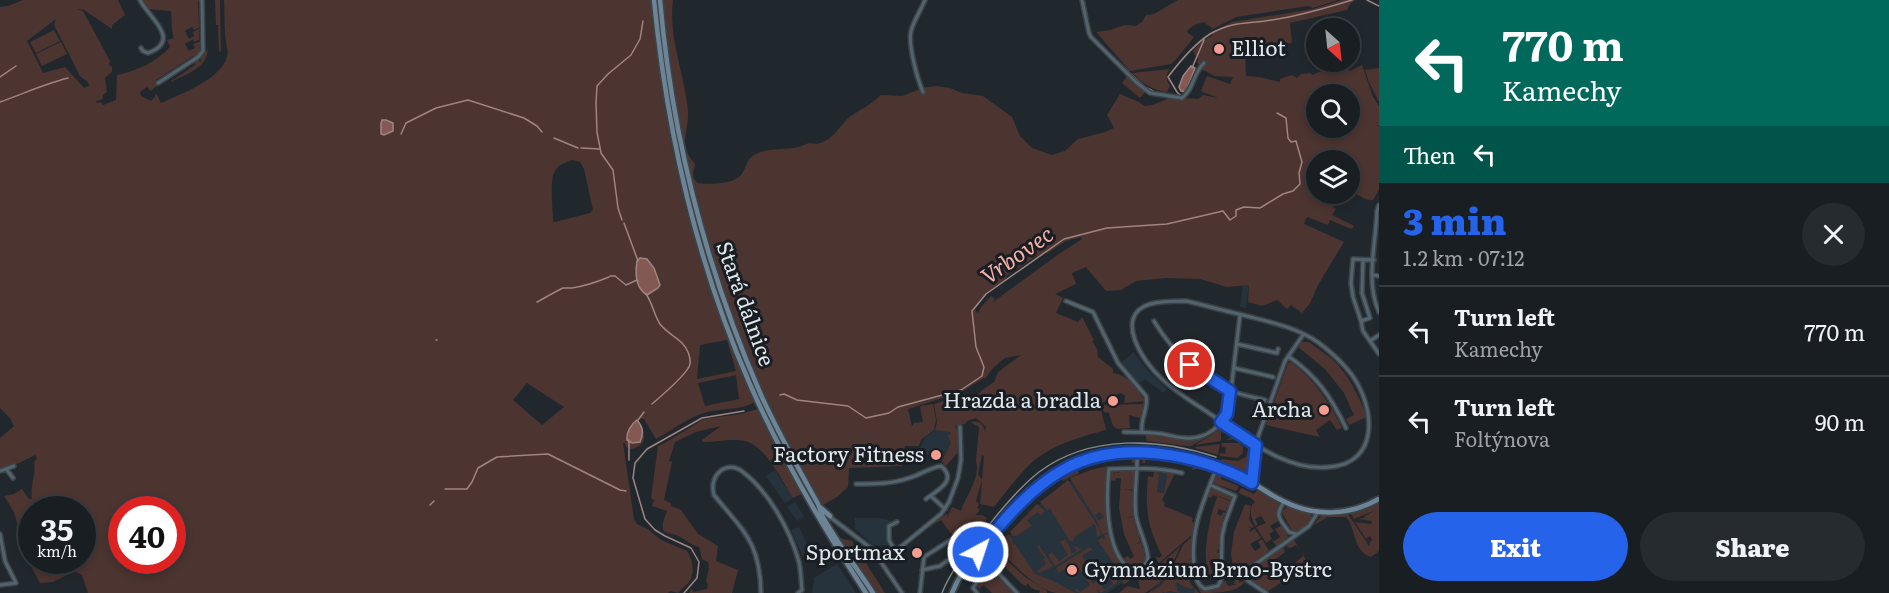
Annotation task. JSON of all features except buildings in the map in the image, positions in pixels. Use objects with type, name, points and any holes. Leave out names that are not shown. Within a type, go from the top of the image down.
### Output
[{"type":"main road","name":"Stará dálnice","points":[[654,0],[659,21]]},
{"type":"main road","name":"Stará dálnice","points":[[660,0],[659,21],[663,58],[682,152],[704,240],[729,314],[767,409],[817,509],[866,593]]},
{"type":"main road","points":[[952,593],[978,552],[1016,508],[1058,473],[1097,457],[1137,453],[1182,457],[1217,467],[1252,483],[1284,502],[1318,512],[1348,511],[1379,499]]},
{"type":"main road","points":[[817,509],[873,593]]},
{"type":"main road","points":[[817,509],[830,516]]},
{"type":"main road","points":[[822,515],[830,516]]},
{"type":"street","points":[[140,0],[163,33],[163,42],[159,48],[148,53],[141,48]]},
{"type":"street","points":[[158,83],[198,57],[203,51],[202,0]]},
{"type":"street","points":[[923,92],[910,36],[912,26],[925,0]]},
{"type":"street","points":[[1082,0],[1091,37],[1150,93],[1182,98],[1188,93],[1198,68],[1204,63]]},
{"type":"street","points":[[1379,205],[1377,245],[1372,276],[1375,303],[1379,312]]},
{"type":"street","points":[[1374,260],[1353,259],[1351,282],[1362,331],[1379,354]]},
{"type":"street","points":[[1361,321],[1372,319],[1362,293],[1363,260]]},
{"type":"street","points":[[1372,276],[1379,276]]},
{"type":"street","points":[[1066,301],[1093,312],[1118,363],[1146,396],[1142,430]]},
{"type":"street","points":[[1186,301],[1277,324],[1303,335],[1326,348],[1350,373],[1368,407],[1372,429],[1371,440],[1366,451],[1353,463],[1334,467],[1304,466],[1273,455],[1256,445],[1160,378],[1136,345],[1132,324],[1136,314],[1149,304],[1186,301]]},
{"type":"street","points":[[1124,432],[1142,430],[1180,438],[1194,438],[1210,432],[1221,422],[1227,414],[1240,315]]},
{"type":"street","points":[[1154,321],[1180,357],[1203,375],[1230,391],[1265,400]]},
{"type":"street","points":[[1252,483],[1256,445],[1269,405],[1288,356],[1303,335]]},
{"type":"street","points":[[1370,341],[1379,335]]},
{"type":"street","points":[[1237,344],[1277,353],[1278,349]]},
{"type":"street","points":[[1288,356],[1302,366],[1322,387],[1333,402],[1346,428]]},
{"type":"street","points":[[1234,368],[1273,377]]},
{"type":"street","points":[[882,562],[945,508],[954,490],[961,460],[960,427]]},
{"type":"street","points":[[1137,453],[1137,468],[1136,515],[1148,558],[1146,565],[1138,569],[1129,568],[1124,563],[1111,532],[1107,500],[1109,469],[1137,468],[1155,468],[1182,472]]},
{"type":"street","points":[[0,471],[14,466]]},
{"type":"street","points":[[856,484],[890,483],[941,466],[947,472],[947,483],[926,500]]},
{"type":"street","points":[[1210,485],[1235,496],[1222,536],[1221,580],[1218,586],[1205,589],[1196,580],[1193,555],[1195,524],[1210,485],[1217,467]]},
{"type":"street","points":[[761,593],[761,571],[756,552],[750,540],[714,495],[711,487],[718,473],[727,468],[741,470],[773,506],[787,531],[798,559],[802,590],[798,593]]},
{"type":"street","points":[[8,470],[14,478]]},
{"type":"street","points":[[931,496],[945,508]]},
{"type":"street","points":[[1284,502],[1278,510],[1278,515],[1289,532],[1298,534]]},
{"type":"street","points":[[1266,593],[1248,581],[1247,570],[1311,524],[1318,512]]},
{"type":"street","points":[[830,516],[864,542],[882,562],[902,593]]},
{"type":"street","points":[[895,551],[889,540],[890,526],[897,522]]},
{"type":"street","points":[[0,534],[5,561],[16,583],[0,585]]},
{"type":"street","points":[[920,593],[924,557],[955,537]]},
{"type":"street","points":[[978,552],[1017,593]]},
{"type":"street","points":[[922,570],[940,566],[958,553]]},
{"type":"street","points":[[977,593],[973,588],[988,564]]},
{"type":"shaded area","points":[[23,0],[118,0],[125,15],[112,25],[112,29],[84,10],[76,9],[83,11],[112,67],[112,72],[105,78],[107,92],[103,95],[103,99],[96,101],[103,105],[116,100],[117,75],[132,71],[152,61],[170,47],[167,40],[174,38],[171,11],[148,9],[141,0],[202,0],[198,1],[199,28],[194,30],[192,27],[195,25],[185,31],[189,39],[194,36],[193,32],[199,29],[199,40],[194,42],[193,39],[185,44],[189,51],[195,48],[193,44],[202,41],[201,51],[196,57],[193,56],[156,80],[158,85],[151,91],[147,87],[140,92],[141,96],[151,101],[156,93],[161,103],[200,85],[224,64],[228,52],[224,0],[651,0],[665,109],[688,216],[718,310],[755,402],[700,414],[656,439],[644,419],[637,419],[642,428],[644,441],[631,449],[623,443],[634,519],[637,524],[661,540],[687,551],[693,570],[688,583],[678,593],[670,591],[668,593],[88,593],[80,574],[96,574],[96,496],[32,496],[34,462],[37,458],[35,455],[0,470],[0,438],[14,426],[0,408],[0,7]],"holes":[[[56,19],[54,25],[80,76],[88,82],[89,86],[84,88],[65,67],[43,73],[27,41]],[[572,160],[580,162],[584,169],[593,210],[590,213],[555,222],[553,221],[553,175],[558,167]],[[727,340],[736,371],[697,379],[700,345]],[[736,375],[739,399],[705,406],[698,383]],[[527,383],[564,407],[542,425],[513,400]]]},
{"type":"shaded area","points":[[215,0],[220,0],[221,52],[219,51],[218,25],[216,25]]},
{"type":"shaded area","points":[[662,0],[673,0],[673,29],[688,111],[685,144],[695,164],[694,179],[698,183],[715,184],[738,178],[756,154],[825,141],[851,116],[881,95],[902,96],[936,86],[983,96],[1012,117],[1020,136],[1032,148],[1052,155],[1065,151],[1078,139],[1114,128],[1107,115],[1120,94],[1144,106],[1170,98],[1198,99],[1203,95],[1218,98],[1201,91],[1207,76],[1230,84],[1233,77],[1215,76],[1203,70],[1193,51],[1201,42],[1213,35],[1212,32],[1232,22],[1313,9],[1342,0],[1356,0],[1347,10],[1290,23],[1292,43],[1245,48],[1246,76],[1280,82],[1280,79],[1292,75],[1297,78],[1301,74],[1313,75],[1320,72],[1360,72],[1362,65],[1373,97],[1379,106],[1379,125],[1376,126],[1379,126],[1379,190],[1373,200],[1360,196],[1360,150],[1306,150],[1306,204],[1336,204],[1333,207],[1336,209],[1332,215],[1354,226],[1351,229],[1330,220],[1328,225],[1307,217],[1304,224],[1344,242],[1302,313],[1291,305],[1287,309],[1277,300],[1262,306],[1248,302],[1249,285],[1227,287],[1200,279],[1166,278],[1136,281],[1121,290],[1106,291],[1086,267],[1072,273],[1076,284],[1055,294],[1063,298],[1056,313],[1078,322],[1082,317],[1094,340],[1092,341],[1097,349],[1098,357],[1113,369],[1113,373],[1132,383],[1145,401],[1124,403],[1125,395],[1120,393],[1104,402],[1097,403],[1100,405],[1106,430],[1066,443],[1038,457],[994,507],[980,504],[982,480],[976,501],[979,504],[977,508],[980,509],[976,515],[987,518],[985,524],[962,548],[964,543],[954,533],[952,535],[941,520],[931,526],[932,529],[929,526],[948,513],[947,518],[952,507],[961,511],[977,467],[979,427],[970,422],[980,423],[985,432],[986,427],[976,418],[955,426],[959,433],[959,451],[945,467],[942,461],[951,443],[947,435],[951,434],[935,430],[937,422],[934,404],[959,396],[971,402],[982,390],[994,382],[998,372],[1021,355],[1005,358],[992,369],[985,379],[961,392],[908,409],[912,426],[914,423],[923,422],[920,406],[933,404],[936,420],[934,430],[921,440],[919,446],[905,446],[901,458],[902,466],[849,468],[848,487],[837,497],[821,506],[777,422],[723,291],[696,200],[676,116]],"holes":[[[1081,237],[1082,239],[993,302],[995,299],[991,296],[978,313],[975,310],[989,292],[1006,280],[1006,276],[1035,257],[1049,252],[1066,241]],[[982,455],[984,456],[982,480],[978,474]]]},
{"type":"shaded area","points":[[1178,0],[1338,0],[1313,8],[1308,6],[1236,17],[1213,29],[1204,22],[1194,25],[1187,31],[1194,37],[1171,64],[1130,71],[1096,32],[1125,25],[1136,26],[1146,15],[1154,14]]},
{"type":"shaded area","points":[[54,30],[60,41],[36,53],[30,42]]},
{"type":"shaded area","points":[[61,42],[67,54],[42,66],[36,54]]},
{"type":"shaded area","points":[[208,48],[207,55],[200,65],[171,82],[195,65],[194,62],[198,59],[200,62],[200,58]]},
{"type":"shaded area","points":[[1191,66],[1195,68],[1186,92],[1181,91],[1179,87],[1183,76]]},
{"type":"shaded area","points":[[1379,68],[1379,102],[1365,70]]},
{"type":"shaded area","points":[[1170,69],[1167,80],[1170,86],[1167,92],[1148,86],[1132,73]]},
{"type":"shaded area","points":[[1127,76],[1146,91],[1140,98],[1122,83]]},
{"type":"shaded area","points":[[382,120],[393,123],[393,131],[381,134]]},
{"type":"shaded area","points":[[689,198],[721,300],[739,351],[706,259]]},
{"type":"shaded area","points":[[640,258],[647,259],[654,268],[660,285],[647,295],[640,289],[637,280],[637,261]]},
{"type":"shaded area","points":[[1249,285],[1246,308],[1240,307],[1243,286]]},
{"type":"shaded area","points":[[1302,342],[1309,342],[1338,365],[1353,386],[1367,417],[1349,425],[1346,419],[1354,415],[1344,393],[1325,369],[1298,347]]},
{"type":"shaded area","points":[[1133,352],[1167,389],[1163,393],[1145,379],[1138,384],[1120,364]]},
{"type":"shaded area","points":[[741,356],[771,422],[817,508],[815,509],[777,437]]},
{"type":"shaded area","points":[[1291,362],[1320,392],[1342,428],[1337,430],[1330,420],[1316,430],[1320,437],[1266,425],[1288,363]]},
{"type":"shaded area","points":[[1144,404],[1140,418],[1129,415],[1130,428],[1117,429],[1113,426],[1109,413],[1104,412],[1102,407],[1104,405]]},
{"type":"shaded area","points":[[758,409],[801,494],[793,498],[773,465],[753,444],[735,440],[703,442],[702,440],[721,426],[696,432],[675,442],[669,461],[672,462],[664,500],[681,510],[698,534],[718,546],[716,561],[738,570],[732,593],[689,593],[691,589],[694,592],[707,589],[708,562],[702,559],[699,547],[663,530],[667,511],[652,506],[658,446],[704,419]]},
{"type":"shaded area","points":[[637,420],[642,428],[642,436],[640,442],[632,443],[627,440],[627,434]]},
{"type":"shaded area","points":[[955,427],[948,465],[919,450],[925,438],[935,430]]},
{"type":"shaded area","points":[[1221,427],[1221,441],[1195,445],[1210,436]]},
{"type":"shaded area","points":[[1145,434],[1188,441],[1209,436],[1191,446],[1186,446],[1147,441]]},
{"type":"shaded area","points":[[1237,434],[1249,443],[1253,450],[1251,477],[1233,471],[1220,459],[1238,461],[1246,457],[1248,450],[1245,442],[1237,439],[1226,440]]},
{"type":"shaded area","points":[[1222,443],[1239,443],[1243,447],[1243,453],[1237,458],[1220,456],[1220,453],[1225,454],[1226,448],[1221,446]]},
{"type":"shaded area","points":[[1220,444],[1218,455],[1195,448],[1195,447]]},
{"type":"shaded area","points":[[1144,445],[1190,452],[1189,456],[1143,450],[1141,447]]},
{"type":"shaded area","points":[[1133,455],[1136,458],[1136,463],[1132,463],[1132,457],[1118,458],[1077,468],[1079,473],[1063,481],[1059,476],[1090,461],[1117,456]]},
{"type":"shaded area","points":[[1144,455],[1188,460],[1207,466],[1192,470],[1194,464],[1146,457],[1145,463],[1142,463]]},
{"type":"shaded area","points":[[1108,466],[1105,503],[1109,532],[1123,564],[1132,570],[1135,576],[1125,584],[1122,583],[1112,566],[1114,564],[1098,541],[1101,538],[1105,539],[1104,535],[1109,533],[1102,534],[1097,521],[1070,478]],"holes":[[[1100,512],[1104,517],[1097,521],[1095,515]]]},
{"type":"shaded area","points":[[1120,469],[1134,469],[1136,478],[1133,484],[1135,490],[1123,489],[1135,491],[1133,491],[1132,500],[1134,501],[1132,502],[1134,503],[1132,504],[1135,516],[1125,518],[1134,517],[1137,523],[1135,524],[1136,529],[1140,535],[1138,536],[1142,541],[1133,545],[1142,542],[1144,553],[1146,553],[1144,554],[1147,556],[1143,564],[1134,568],[1126,564],[1123,559],[1128,556],[1130,559],[1134,557],[1124,534],[1119,508],[1121,478],[1116,478],[1115,481],[1110,480],[1112,471],[1114,470],[1114,476],[1115,470],[1118,470],[1117,473]]},
{"type":"shaded area","points":[[1143,469],[1157,470],[1159,474],[1157,492],[1164,493],[1167,474],[1162,473],[1164,470],[1175,473],[1162,500],[1165,503],[1164,506],[1193,518],[1192,522],[1195,523],[1193,534],[1159,563],[1155,556],[1158,558],[1162,556],[1150,526],[1147,509],[1148,476],[1153,477],[1154,472],[1143,471]]},
{"type":"shaded area","points":[[775,470],[793,498],[785,503],[766,476]]},
{"type":"shaded area","points":[[1159,472],[1167,474],[1164,493],[1156,492]]},
{"type":"shaded area","points":[[1217,473],[1223,473],[1221,479],[1239,486],[1236,491],[1213,483]]},
{"type":"shaded area","points":[[1228,475],[1259,489],[1279,503],[1277,512],[1280,520],[1270,526],[1274,531],[1269,534],[1272,539],[1266,543],[1256,527],[1266,523],[1261,516],[1255,519],[1258,525],[1255,526],[1252,520],[1251,510],[1255,502],[1238,493],[1241,488],[1254,494],[1258,489]]},
{"type":"shaded area","points":[[1058,476],[1032,498],[1032,496]]},
{"type":"shaded area","points":[[1080,477],[1105,508],[1109,533],[1116,552],[1121,564],[1131,577],[1107,593],[1068,593],[1037,581],[1006,539],[1039,505],[1067,483]]},
{"type":"shaded area","points":[[1068,480],[1099,528],[1101,535],[1097,537],[1094,524],[1074,537],[1073,542],[1070,541],[1050,509],[1047,510],[1040,502]]},
{"type":"shaded area","points":[[22,489],[27,496],[18,496],[18,526],[14,512],[4,496]]},
{"type":"shaded area","points":[[1216,489],[1233,498],[1232,501],[1210,493],[1232,502],[1229,508],[1227,507],[1227,512],[1219,509],[1217,514],[1221,516],[1223,512],[1227,514],[1223,519],[1225,520],[1222,521],[1224,522],[1220,530],[1221,537],[1217,537],[1221,538],[1219,539],[1220,545],[1218,545],[1220,549],[1217,553],[1219,553],[1217,560],[1219,561],[1217,562],[1220,564],[1211,565],[1208,552],[1211,570],[1215,570],[1218,566],[1220,577],[1197,580],[1196,574],[1206,577],[1207,536],[1217,497],[1207,496],[1210,490]]},
{"type":"shaded area","points":[[795,502],[804,516],[797,521],[787,507]]},
{"type":"shaded area","points":[[1379,503],[1379,551],[1371,557],[1361,550],[1346,517],[1328,517],[1314,525],[1321,516],[1348,514],[1369,546],[1372,540],[1370,536],[1366,539],[1355,522],[1371,524],[1372,521],[1358,519],[1376,510],[1354,519],[1351,514]]},
{"type":"shaded area","points":[[1037,504],[1045,511],[1041,516],[1038,512],[1027,520],[1032,526],[1013,536],[1010,532]]},
{"type":"shaded area","points":[[1245,504],[1251,506],[1249,519],[1254,527],[1249,526],[1251,529],[1249,531],[1255,529],[1261,538],[1250,544],[1255,551],[1261,547],[1258,542],[1262,539],[1269,551],[1247,569],[1245,578],[1240,579],[1240,576],[1234,576],[1231,554],[1234,532]]},
{"type":"shaded area","points":[[1288,507],[1310,514],[1313,518],[1302,529],[1293,532],[1281,511]]},
{"type":"shaded area","points":[[855,518],[881,518],[891,521],[892,540],[889,545],[873,545],[855,529]]},
{"type":"shaded area","points":[[1282,525],[1288,537],[1277,547],[1272,540],[1280,537],[1275,529]]},
{"type":"shaded area","points":[[799,527],[811,553],[803,557],[791,530]]},
{"type":"shaded area","points":[[1008,534],[1035,574],[1076,593],[1048,591],[1026,576],[1001,551],[1002,547],[998,548]]},
{"type":"shaded area","points":[[1193,536],[1192,559],[1188,560],[1192,560],[1194,574],[1191,577],[1172,568],[1183,545]]},
{"type":"shaded area","points":[[840,538],[852,541],[885,593],[876,593]]},
{"type":"shaded area","points":[[1065,539],[1071,553],[1077,550],[1072,545],[1082,549],[1055,566],[1048,555],[1052,552],[1059,561],[1068,555],[1060,542]]},
{"type":"shaded area","points":[[1294,540],[1300,550],[1296,545],[1287,547]]},
{"type":"shaded area","points":[[990,545],[997,550],[997,554],[1002,555],[991,565],[986,559]]},
{"type":"shaded area","points":[[1039,545],[1053,567],[1039,573],[1037,571],[1046,564],[1044,560],[1039,563],[1045,558],[1037,547]]},
{"type":"shaded area","points":[[1180,547],[1171,568],[1161,565],[1161,563]]},
{"type":"shaded area","points":[[1283,547],[1285,552],[1270,563],[1281,576],[1303,556],[1308,563],[1304,560],[1291,575],[1292,577],[1266,592],[1248,577],[1248,572]]},
{"type":"shaded area","points":[[1091,548],[1094,553],[1091,550],[1082,556],[1090,568],[1082,573],[1074,563],[1059,573],[1056,568]]},
{"type":"shaded area","points":[[1005,559],[1047,593],[1039,593],[1040,590],[1032,588],[1028,583],[1026,586],[1022,584],[1001,563]]},
{"type":"shaded area","points":[[837,564],[856,593],[812,593],[814,578]]},
{"type":"shaded area","points":[[1157,565],[1169,570],[1160,583],[1145,593],[1119,593],[1127,586],[1140,589],[1138,577]]},
{"type":"shaded area","points":[[989,568],[1013,593],[992,593],[984,585],[980,588],[981,591],[976,585]]},
{"type":"shaded area","points":[[1110,568],[1117,583],[1101,593],[1097,589],[1098,593],[1080,593],[1075,591],[1076,588],[1080,592],[1090,585],[1083,575],[1091,569],[1094,573],[1088,575],[1093,584],[1098,580],[1104,590],[1113,584],[1105,571]]},
{"type":"shaded area","points":[[1171,571],[1191,579],[1190,583],[1199,593],[1148,593]]},
{"type":"shaded area","points":[[1171,571],[1191,579],[1190,583],[1199,593],[1194,593],[1193,587],[1192,589],[1184,587],[1177,582],[1175,586],[1182,593],[1163,591],[1162,593],[1148,593],[1161,586]]},
{"type":"shaded area","points":[[35,574],[69,574],[53,582],[40,583]]},
{"type":"shaded area","points":[[1246,579],[1234,590],[1207,593],[1201,593],[1193,580],[1207,589],[1215,588],[1226,581],[1229,586],[1237,584],[1234,584],[1235,580],[1239,580],[1239,583]]},
{"type":"waterway","points":[[1084,0],[1090,33],[1095,39]]},
{"type":"waterway","name":"Vrbovec","points":[[1182,97],[1168,77],[1187,54],[1210,34],[1233,25],[1292,16],[1352,0]]},
{"type":"waterway","name":"Vrbovec","points":[[1367,0],[1379,6]]},
{"type":"waterway","points":[[622,220],[618,208],[613,170],[601,153],[597,132],[597,86],[631,55],[640,39],[643,21]]},
{"type":"waterway","points":[[1192,68],[1204,40]]},
{"type":"waterway","points":[[1111,55],[1128,71]]},
{"type":"waterway","points":[[0,77],[16,66]]},
{"type":"waterway","points":[[1131,74],[1145,87],[1155,92],[1181,97]]},
{"type":"waterway","points":[[0,102],[68,78]]},
{"type":"waterway","points":[[401,134],[406,123],[436,108],[468,100],[524,118],[542,132]]},
{"type":"waterway","name":"Vrbovec","points":[[780,395],[784,394],[797,400],[848,406],[866,418],[961,390],[982,376],[984,367],[976,347],[972,311],[986,294],[1064,239],[1107,228],[1167,224],[1223,211],[1230,220],[1236,216],[1236,210],[1244,207],[1260,208],[1283,194],[1293,191],[1300,184],[1299,173],[1302,162],[1296,141],[1291,142],[1288,138],[1286,118],[1277,113]]},
{"type":"waterway","points":[[554,138],[578,148]]},
{"type":"waterway","points":[[581,148],[600,149]]},
{"type":"waterway","points":[[624,223],[638,261]]},
{"type":"waterway","points":[[610,276],[615,276],[626,285],[638,281]]},
{"type":"waterway","points":[[537,302],[563,288],[582,286],[609,277]]},
{"type":"waterway","points":[[646,294],[660,324],[684,345],[690,361],[685,373],[652,404]]},
{"type":"waterway","name":"Vrbovec","points":[[684,593],[697,578],[699,562],[691,548],[655,530],[645,519],[633,478],[635,463],[647,449],[702,418],[744,411]]},
{"type":"waterway","points":[[638,420],[644,412]]},
{"type":"waterway","points":[[629,440],[629,460]]},
{"type":"waterway","points":[[445,489],[467,489],[478,468],[497,457],[548,454],[626,491]]},
{"type":"waterway","points":[[430,505],[434,501]]},
{"type":"tram line","points":[[942,593],[962,558],[1006,504],[1039,472],[1059,460],[1080,451],[1125,443],[1171,446],[1216,457]]},
{"type":"place","name":"Elliot","points":[[1219,49]]},
{"type":"place","name":"Hrazda a bradla","points":[[1113,401]]},
{"type":"place","name":"Archa","points":[[1324,410]]},
{"type":"place","name":"Factory Fitness","points":[[936,455]]},
{"type":"place","name":"Sportmax","points":[[917,553]]},
{"type":"place","name":"Gymnázium Brno-Bystrc","points":[[1072,570]]},
{"type":"route","points":[[978,552],[1016,508],[1039,487],[1065,468],[1085,460],[1110,454],[1156,453],[1214,465],[1252,483],[1256,445],[1221,422],[1227,414],[1230,391],[1190,365]]}]
